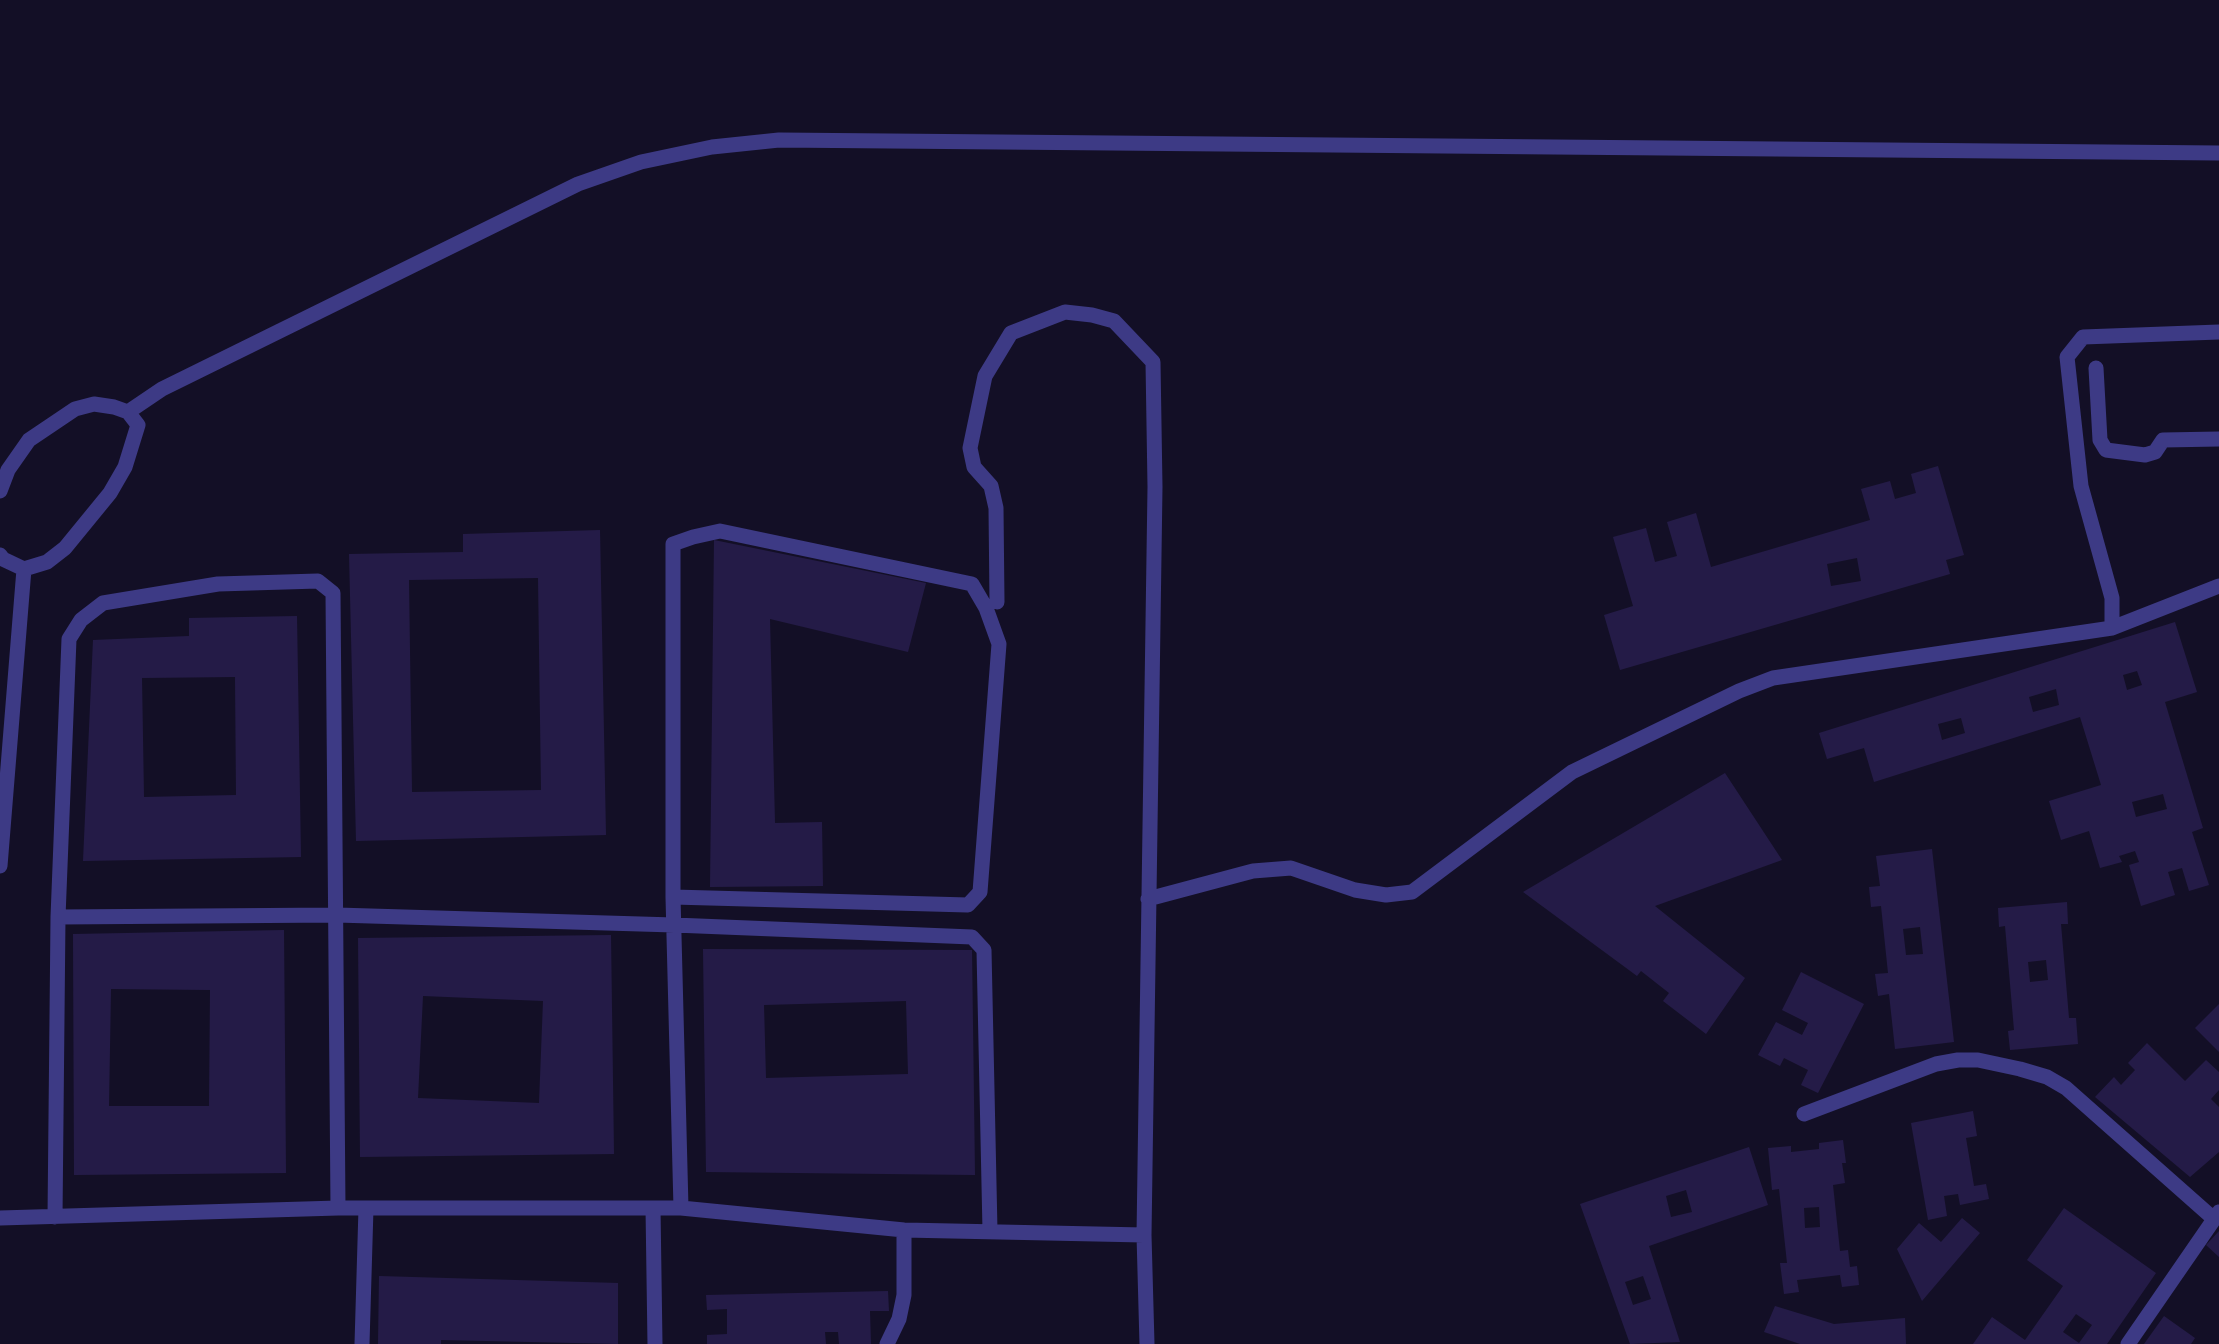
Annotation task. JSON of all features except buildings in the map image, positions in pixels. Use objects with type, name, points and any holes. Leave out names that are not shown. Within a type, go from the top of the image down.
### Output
[{"type":"street","points":[[128,412],[162,389],[578,184],[641,162],[712,147],[779,140],[2219,153]]},
{"type":"street","points":[[997,602],[996,508],[991,486],[974,467],[970,448],[985,376],[1011,333],[1065,312],[1092,315],[1114,321],[1153,362],[1155,487],[1144,1235],[1147,1344]]},
{"type":"street","points":[[2112,628],[2112,598],[2081,486],[2067,357],[2083,337],[2219,332]]},
{"type":"street","points":[[2096,368],[2100,440],[2106,450],[2145,455],[2155,452],[2163,440],[2219,440]]},
{"type":"street","points":[[0,492],[9,470],[29,440],[51,423],[75,409],[94,405],[114,407],[128,412],[138,425],[125,467],[110,493],[65,548],[47,562],[24,569],[3,559],[0,555]]},
{"type":"street","points":[[673,897],[968,905],[980,892],[999,644],[986,608],[972,584],[720,531],[673,544],[673,897],[681,1208]]},
{"type":"street","points":[[0,866],[24,569]]},
{"type":"street","points":[[55,1217],[58,917],[69,639],[81,620],[103,603],[207,586],[318,581],[333,593],[338,1208]]},
{"type":"street","points":[[1148,898],[1253,871],[1291,868],[1355,890],[1386,895],[1412,892],[1572,772],[1739,691],[1773,678],[2112,628],[2219,586]]},
{"type":"street","points":[[58,917],[337,915],[972,937],[984,950],[990,1231]]},
{"type":"street","points":[[1804,1114],[1936,1064],[1958,1060],[1978,1060],[2020,1069],[2047,1077],[2066,1088],[2216,1215],[2128,1344]]},
{"type":"street","points":[[0,1218],[338,1208],[681,1208],[904,1230],[1144,1235]]},
{"type":"street","points":[[362,1344],[366,1208]]},
{"type":"street","points":[[653,1208],[654,1344]]},
{"type":"street","points":[[887,1344],[900,1319],[904,1295],[904,1230]]}]
